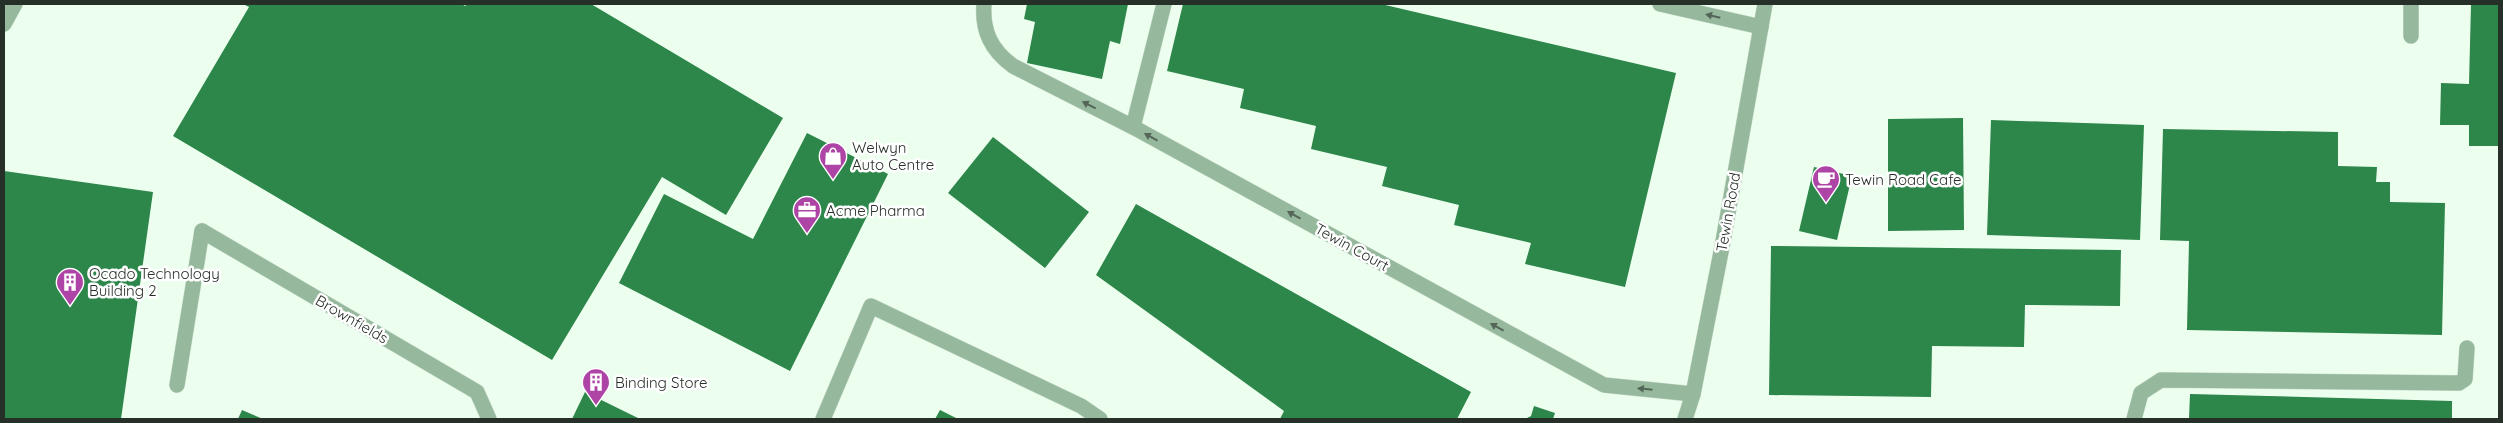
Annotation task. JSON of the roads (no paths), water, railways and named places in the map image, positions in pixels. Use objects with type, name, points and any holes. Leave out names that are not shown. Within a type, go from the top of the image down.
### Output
[{"type":"street","points":[[4,24],[15,4]]},
{"type":"street","name":"Tewin Court","points":[[984,4],[987,37],[1002,58],[1013,66],[1133,127],[1604,385],[1693,394]]},
{"type":"street","points":[[1133,127],[1164,4]]},
{"type":"street","points":[[1660,4],[1761,27]]},
{"type":"street","name":"Tewin Road","points":[[1685,419],[1693,394],[1765,4]]},
{"type":"street","points":[[2411,4],[2411,36]]},
{"type":"street","name":"Brownfields","points":[[177,385],[202,231],[477,392],[490,419]]},
{"type":"street","points":[[823,419],[871,306],[1081,406],[1100,419]]},
{"type":"street","points":[[2134,419],[2141,393],[2161,380],[2459,383],[2465,379],[2467,348]]},
{"type":"place","name":"Welwyn Auto Centre","points":[[833,180]]},
{"type":"place","name":"Tewin Road Cafe","points":[[1826,203]]},
{"type":"place","name":"Acme Pharma","points":[[807,234]]},
{"type":"place","name":"Ocado Technology Building 2","points":[[70,306]]},
{"type":"place","name":"Binding Store","points":[[596,406]]}]
